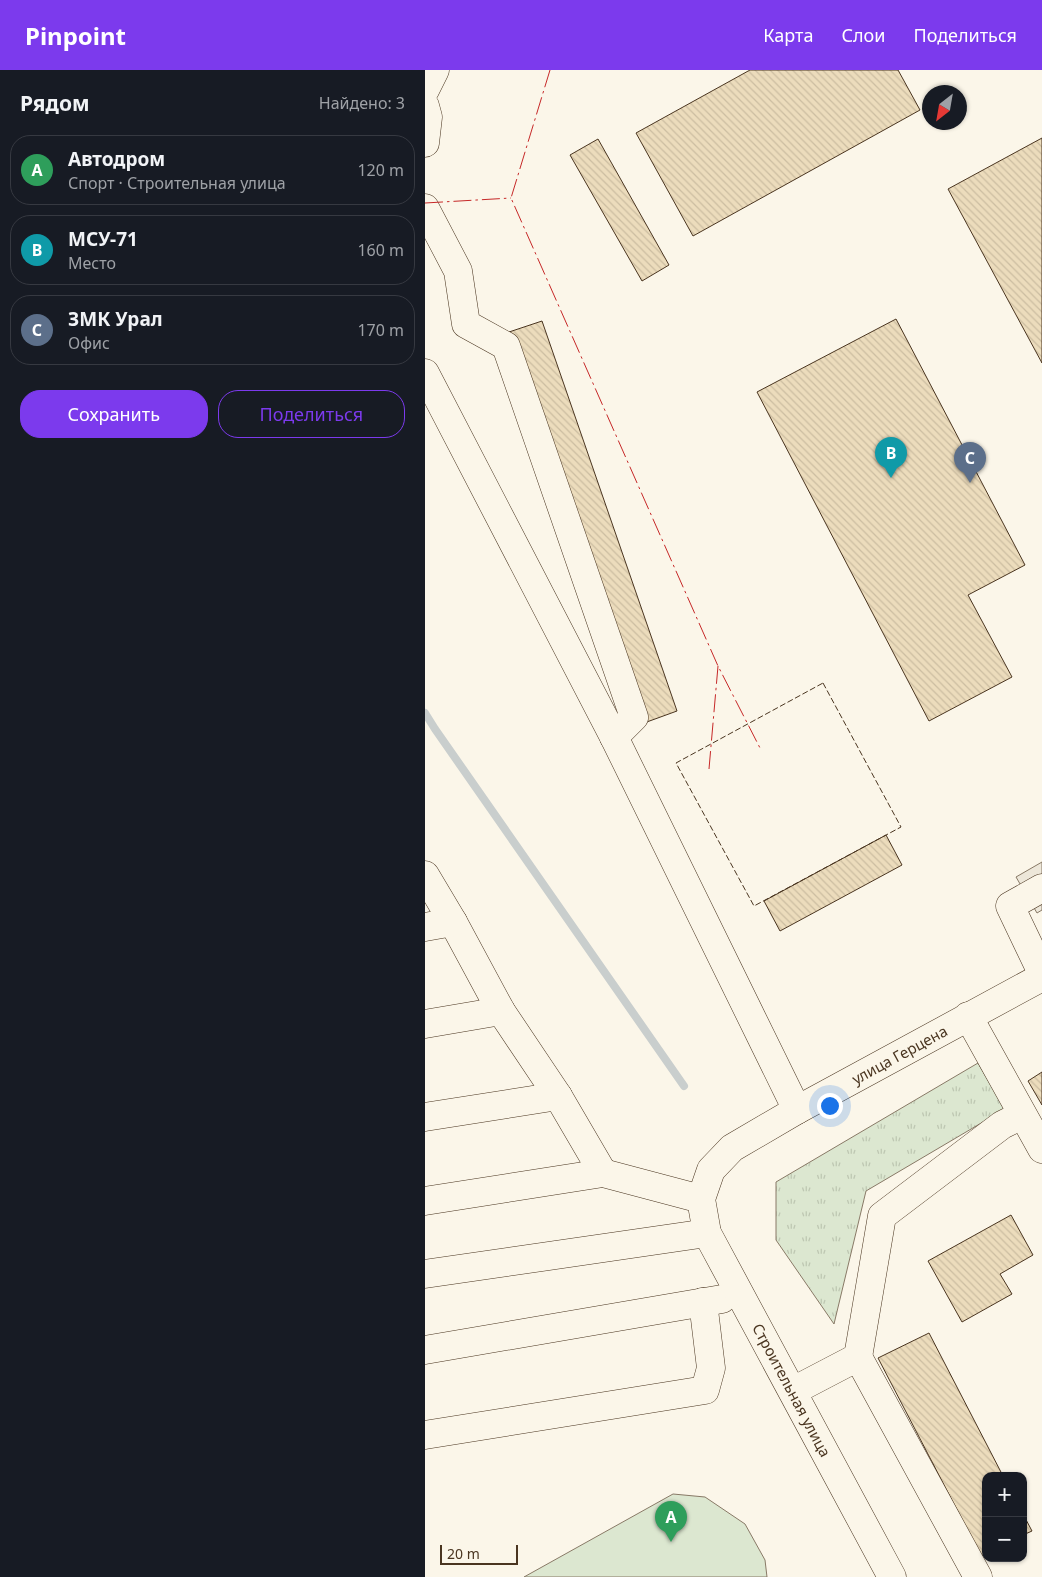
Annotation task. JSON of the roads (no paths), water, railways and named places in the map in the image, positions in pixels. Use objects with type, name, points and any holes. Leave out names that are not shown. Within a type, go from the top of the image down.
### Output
[{"type":"street","points":[[425,90],[435,70]]},
{"type":"street","points":[[425,106],[428,117],[425,143]]},
{"type":"street","points":[[425,208],[458,272],[466,324],[506,346],[635,717],[614,737]]},
{"type":"street","points":[[425,373],[614,737],[797,1110]]},
{"type":"street","points":[[425,875],[453,922],[501,1011],[558,1096],[603,1173]]},
{"type":"street","points":[[1042,888],[1010,906],[1042,973]]},
{"type":"street","points":[[425,927],[453,922]]},
{"type":"street","name":"улица Герцена","points":[[701,1199],[711,1170],[732,1148],[797,1110],[1042,977]]},
{"type":"street","points":[[425,1024],[501,1011]]},
{"type":"street","points":[[968,1016],[1042,1149]]},
{"type":"street","points":[[425,1117],[558,1096]]},
{"type":"street","points":[[977,1577],[858,1357],[882,1216],[1002,1125],[1022,1115]]},
{"type":"street","points":[[425,1201],[603,1173],[701,1199]]},
{"type":"street","name":"Строительная улица","points":[[701,1199],[707,1233],[892,1577]]},
{"type":"street","points":[[425,1274],[707,1233]]},
{"type":"street","points":[[425,1350],[741,1296]]},
{"type":"street","points":[[425,1435],[705,1390],[711,1368],[703,1302]]},
{"type":"street","points":[[793,1391],[858,1357]]},
{"type":"waterway","points":[[425,713],[684,1086]]},
{"type":"place","name":"МСУ-71","points":[[891,478]]},
{"type":"place","name":"ЗМК Урал","points":[[970,483]]},
{"type":"place","name":"Автодром","points":[[671,1542]]}]
